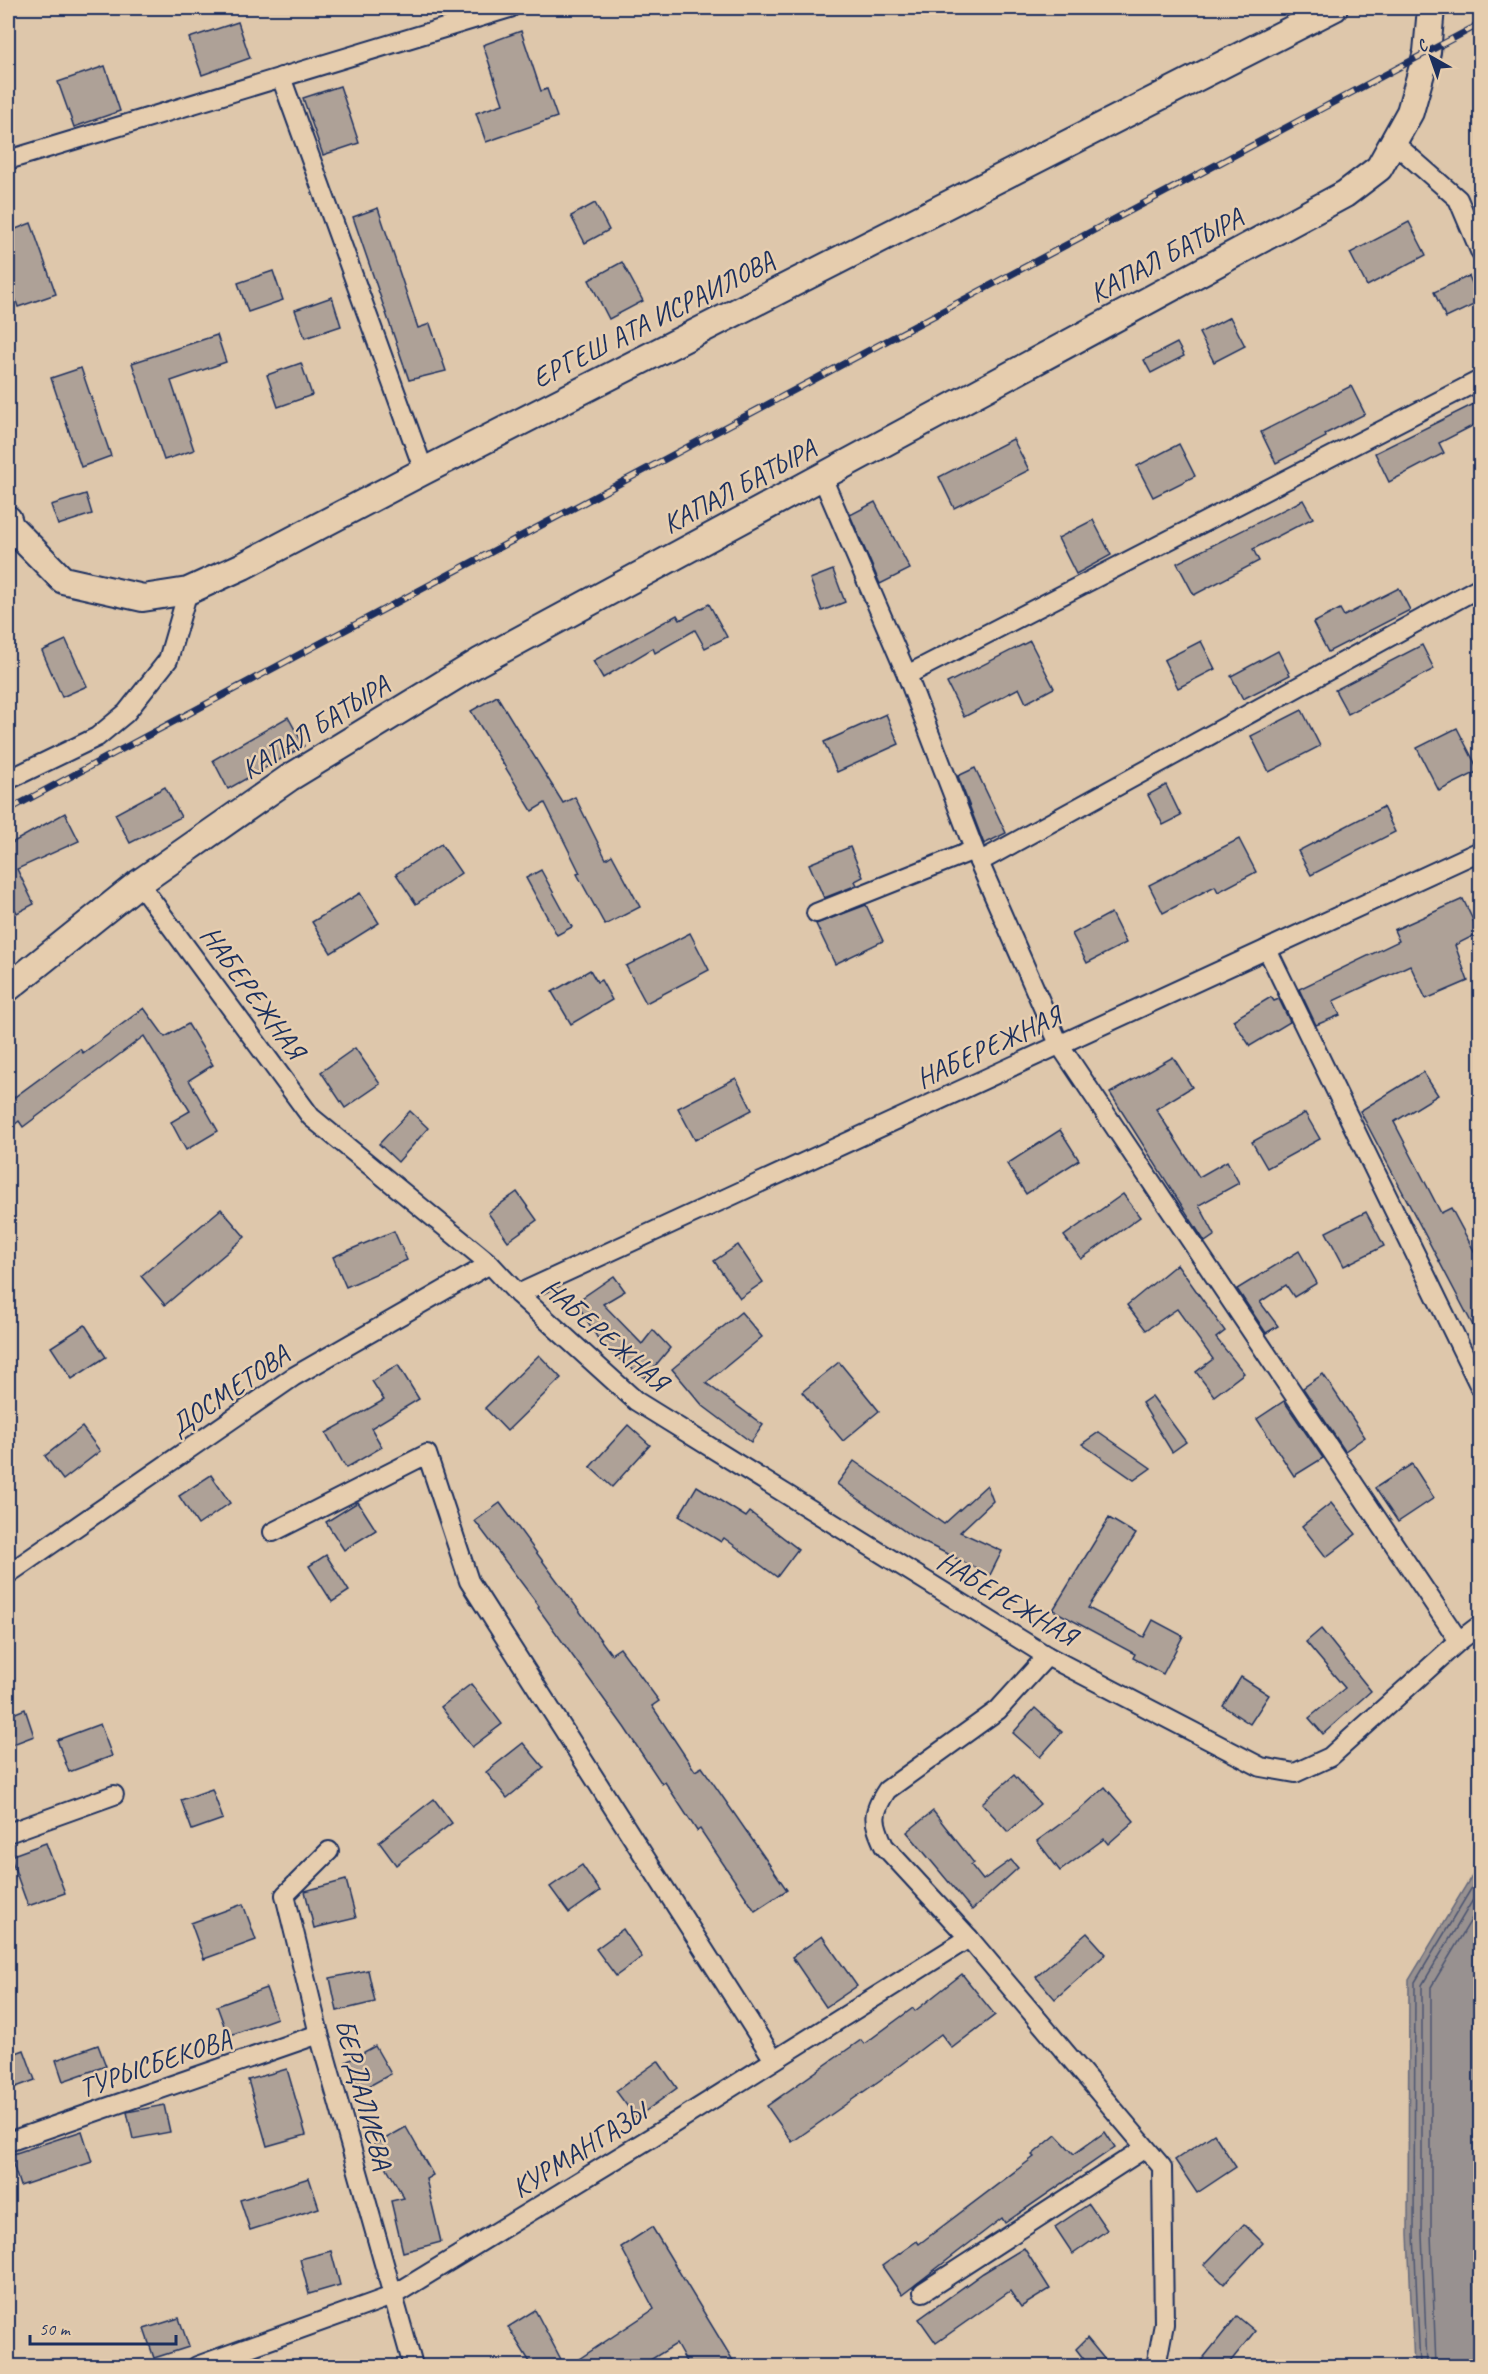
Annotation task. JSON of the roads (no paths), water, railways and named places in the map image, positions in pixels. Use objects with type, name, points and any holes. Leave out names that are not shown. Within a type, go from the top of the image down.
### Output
[{"type":"main road","name":"ЕРГЕШ АТА ИСРАИЛОВА","points":[[8,519],[10,526],[63,580],[143,598],[188,591],[243,566],[424,471],[1334,8]]},
{"type":"main road","name":"КАПАЛ БАТЫРА","points":[[8,988],[139,883],[289,778],[479,662],[1345,194],[1379,168],[1410,112],[1427,52],[1431,8]]},
{"type":"street","points":[[8,160],[510,8]]},
{"type":"street","points":[[281,77],[424,471]]},
{"type":"street","points":[[1393,142],[1458,199],[1480,251]]},
{"type":"street","points":[[907,675],[1480,380]]},
{"type":"street","points":[[822,477],[907,675],[976,856],[1059,1044],[1473,1635]]},
{"type":"street","points":[[816,913],[976,856],[1480,587]]},
{"type":"street","points":[[8,780],[97,737],[126,714],[168,660],[188,591]]},
{"type":"street","name":"НАБЕРЕЖНАЯ","points":[[518,1294],[1480,851]]},
{"type":"street","name":"НАБЕРЕЖНАЯ","points":[[139,883],[311,1117],[490,1264],[518,1294],[636,1401],[1047,1656],[1261,1767],[1295,1773],[1330,1757],[1473,1635]]},
{"type":"street","points":[[1267,949],[1480,1387]]},
{"type":"street","name":"ДОСМЕТОВА","points":[[8,1574],[293,1377],[490,1264]]},
{"type":"street","points":[[273,1532],[427,1454],[469,1581],[774,2060]]},
{"type":"street","points":[[1047,1656],[998,1710],[887,1790],[876,1807],[876,1828],[884,1846],[969,1938],[1162,2167],[1164,2324],[1156,2367]]},
{"type":"street","points":[[8,1833],[114,1795]]},
{"type":"street","name":"БЕРДАЛИЕВА","points":[[328,1851],[285,1895],[319,2034],[413,2367]]},
{"type":"street","name":"КУРМАНГАЗЫ","points":[[197,2367],[392,2296],[652,2138],[969,1938]]},
{"type":"street","name":"ТУРЫСБЕКОВА","points":[[8,2142],[319,2034]]},
{"type":"street","points":[[923,2292],[1145,2148]]},
{"type":"water","points":[[1480,1862],[1480,2366],[1414,2366],[1408,2234],[1409,1980]]},
{"type":"railway","points":[[8,810],[1480,24]]}]
